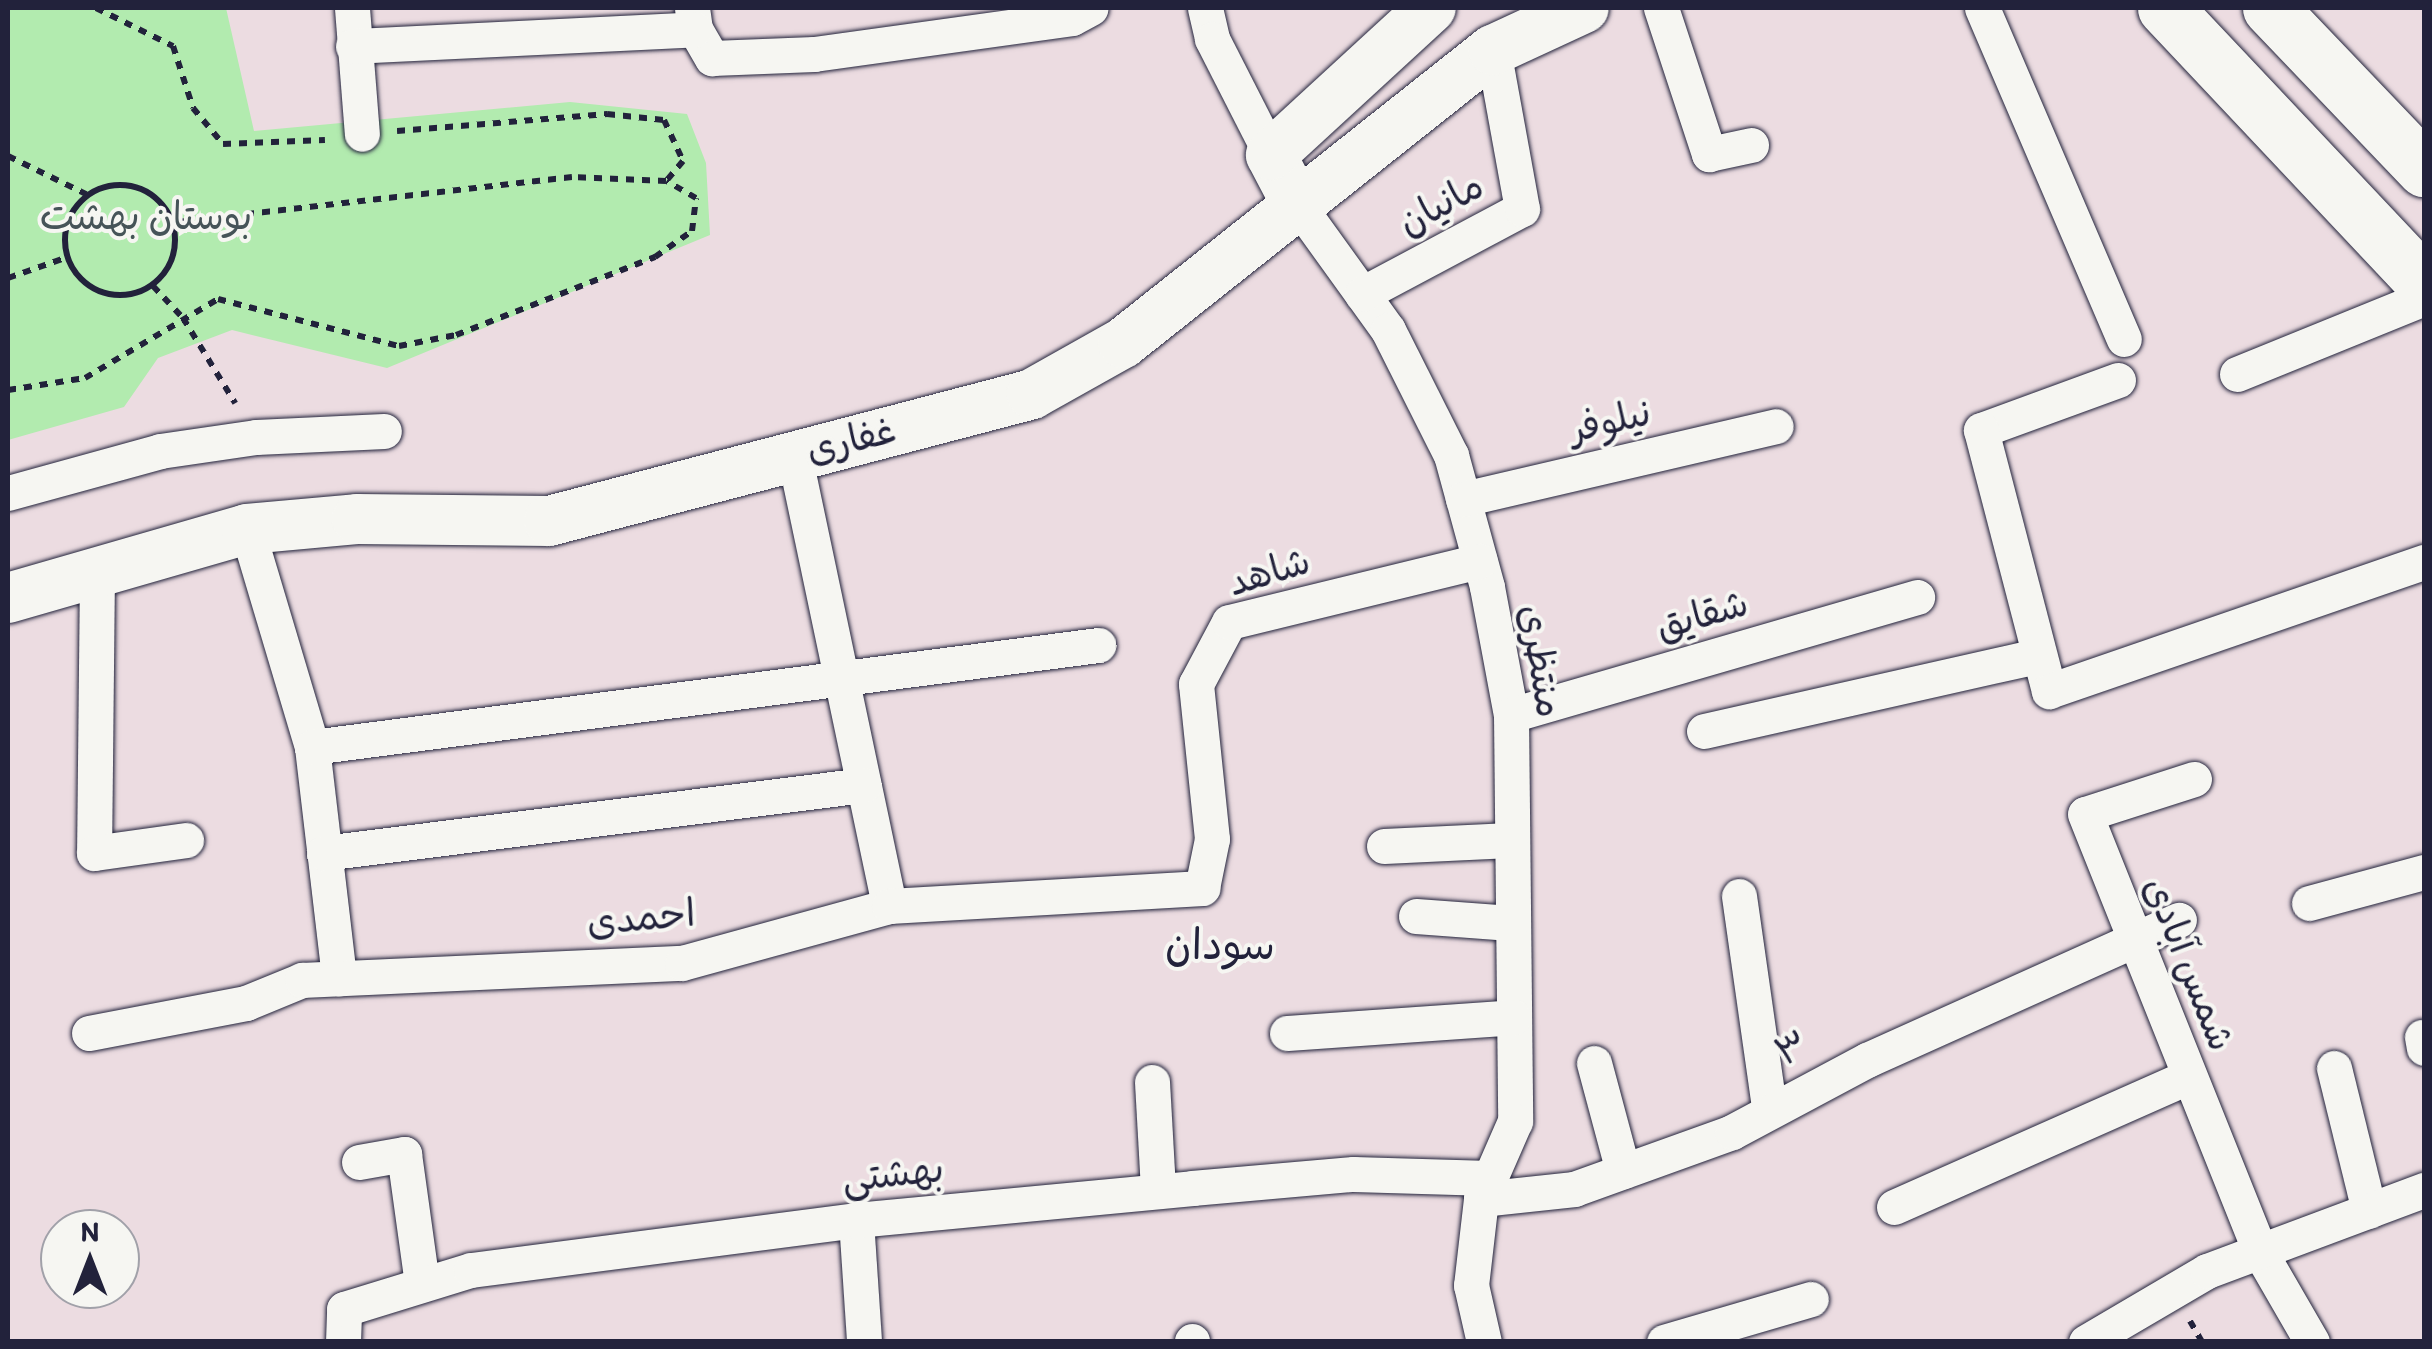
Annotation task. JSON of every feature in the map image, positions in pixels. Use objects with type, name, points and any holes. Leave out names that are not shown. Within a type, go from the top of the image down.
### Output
[{"type":"main road","points":[[2165,8],[2424,283]]},
{"type":"main road","points":[[2270,8],[2424,169]]},
{"type":"street","points":[[352,8],[362,134]]},
{"type":"street","points":[[354,46],[694,18],[712,58],[814,54],[964,19],[1072,18],[1091,8]]},
{"type":"street","points":[[1205,8],[1212,38],[1295,201]]},
{"type":"street","points":[[1271,155],[1431,8]]},
{"type":"street","name":"غفاری","points":[[8,598],[247,529],[357,519],[550,521],[1032,394],[1123,343],[1295,201],[1493,50],[1584,8]]},
{"type":"street","points":[[1662,8],[1709,154],[1752,144]]},
{"type":"street","points":[[1982,8],[2124,338]]},
{"type":"street","name":"مانیان","points":[[1362,294],[1522,209],[1493,50]]},
{"type":"street","name":"منتظری","points":[[1295,201],[1388,330],[1451,456],[1480,561],[1511,716],[1515,1120],[1486,1189],[1471,1285],[1484,1342]]},
{"type":"street","points":[[2236,374],[2424,298]]},
{"type":"street","points":[[2118,380],[1981,430],[2049,692],[2424,562]]},
{"type":"street","name":"نیلوفر","points":[[1463,499],[1776,426]]},
{"type":"street","points":[[8,493],[160,451],[256,437],[384,431]]},
{"type":"street","points":[[794,454],[889,906]]},
{"type":"street","points":[[247,529],[312,747],[339,978]]},
{"type":"street","name":"شاهد","points":[[1202,888],[1212,838],[1196,684],[1229,622],[1480,561]]},
{"type":"street","points":[[97,572],[94,853],[186,840]]},
{"type":"street","name":"شقایق","points":[[1511,716],[1916,597]]},
{"type":"street","points":[[312,747],[1098,645]]},
{"type":"street","points":[[1704,731],[2038,656]]},
{"type":"street","name":"شمس آبادی","points":[[2194,779],[2085,814],[2132,942],[2260,1252],[2312,1342]]},
{"type":"street","points":[[324,853],[864,785]]},
{"type":"street","points":[[1384,846],[1510,840]]},
{"type":"street","points":[[2309,903],[2424,872]]},
{"type":"street","name":"احمدی","points":[[89,1032],[246,1003],[302,980],[682,963],[889,906],[1202,888]]},
{"type":"street","points":[[1739,896],[1769,1108]]},
{"type":"street","points":[[1416,916],[1511,923]]},
{"type":"street","name":"۳","points":[[1486,1189],[1574,1189],[1732,1132],[1769,1108],[2179,920]]},
{"type":"street","points":[[1286,1032],[1514,1018]]},
{"type":"street","points":[[1594,1063],[1624,1172]]},
{"type":"street","points":[[2334,1068],[2369,1212]]},
{"type":"street","points":[[1894,1206],[2188,1077]]},
{"type":"street","points":[[1152,1082],[1158,1192]]},
{"type":"street","points":[[359,1162],[404,1154],[422,1284]]},
{"type":"street","name":"بهشتی","points":[[342,1342],[344,1309],[471,1270],[856,1220],[1354,1174],[1486,1189]]},
{"type":"street","points":[[2086,1342],[2208,1271],[2424,1190]]},
{"type":"street","points":[[856,1220],[864,1342]]},
{"type":"street","points":[[1664,1342],[1811,1299]]},
{"type":"path","points":[[8,156],[86,194]]},
{"type":"path","points":[[8,390],[85,378],[218,299],[399,346],[456,335],[655,257],[692,231],[696,198],[666,181],[572,177],[174,222]]},
{"type":"path","points":[[120,183],[153,194],[174,222],[174,257],[153,286],[120,296],[86,286],[66,258],[66,223],[86,194],[120,183]]},
{"type":"path","points":[[8,278],[66,258]]},
{"type":"green space","name":"بوستان بهشت","points":[[8,8],[226,8],[254,131],[570,102],[687,114],[706,163],[710,235],[387,368],[232,330],[158,358],[124,407],[8,440]]},
{"type":"district","name":"سودان","points":[[1220,945]]}]
